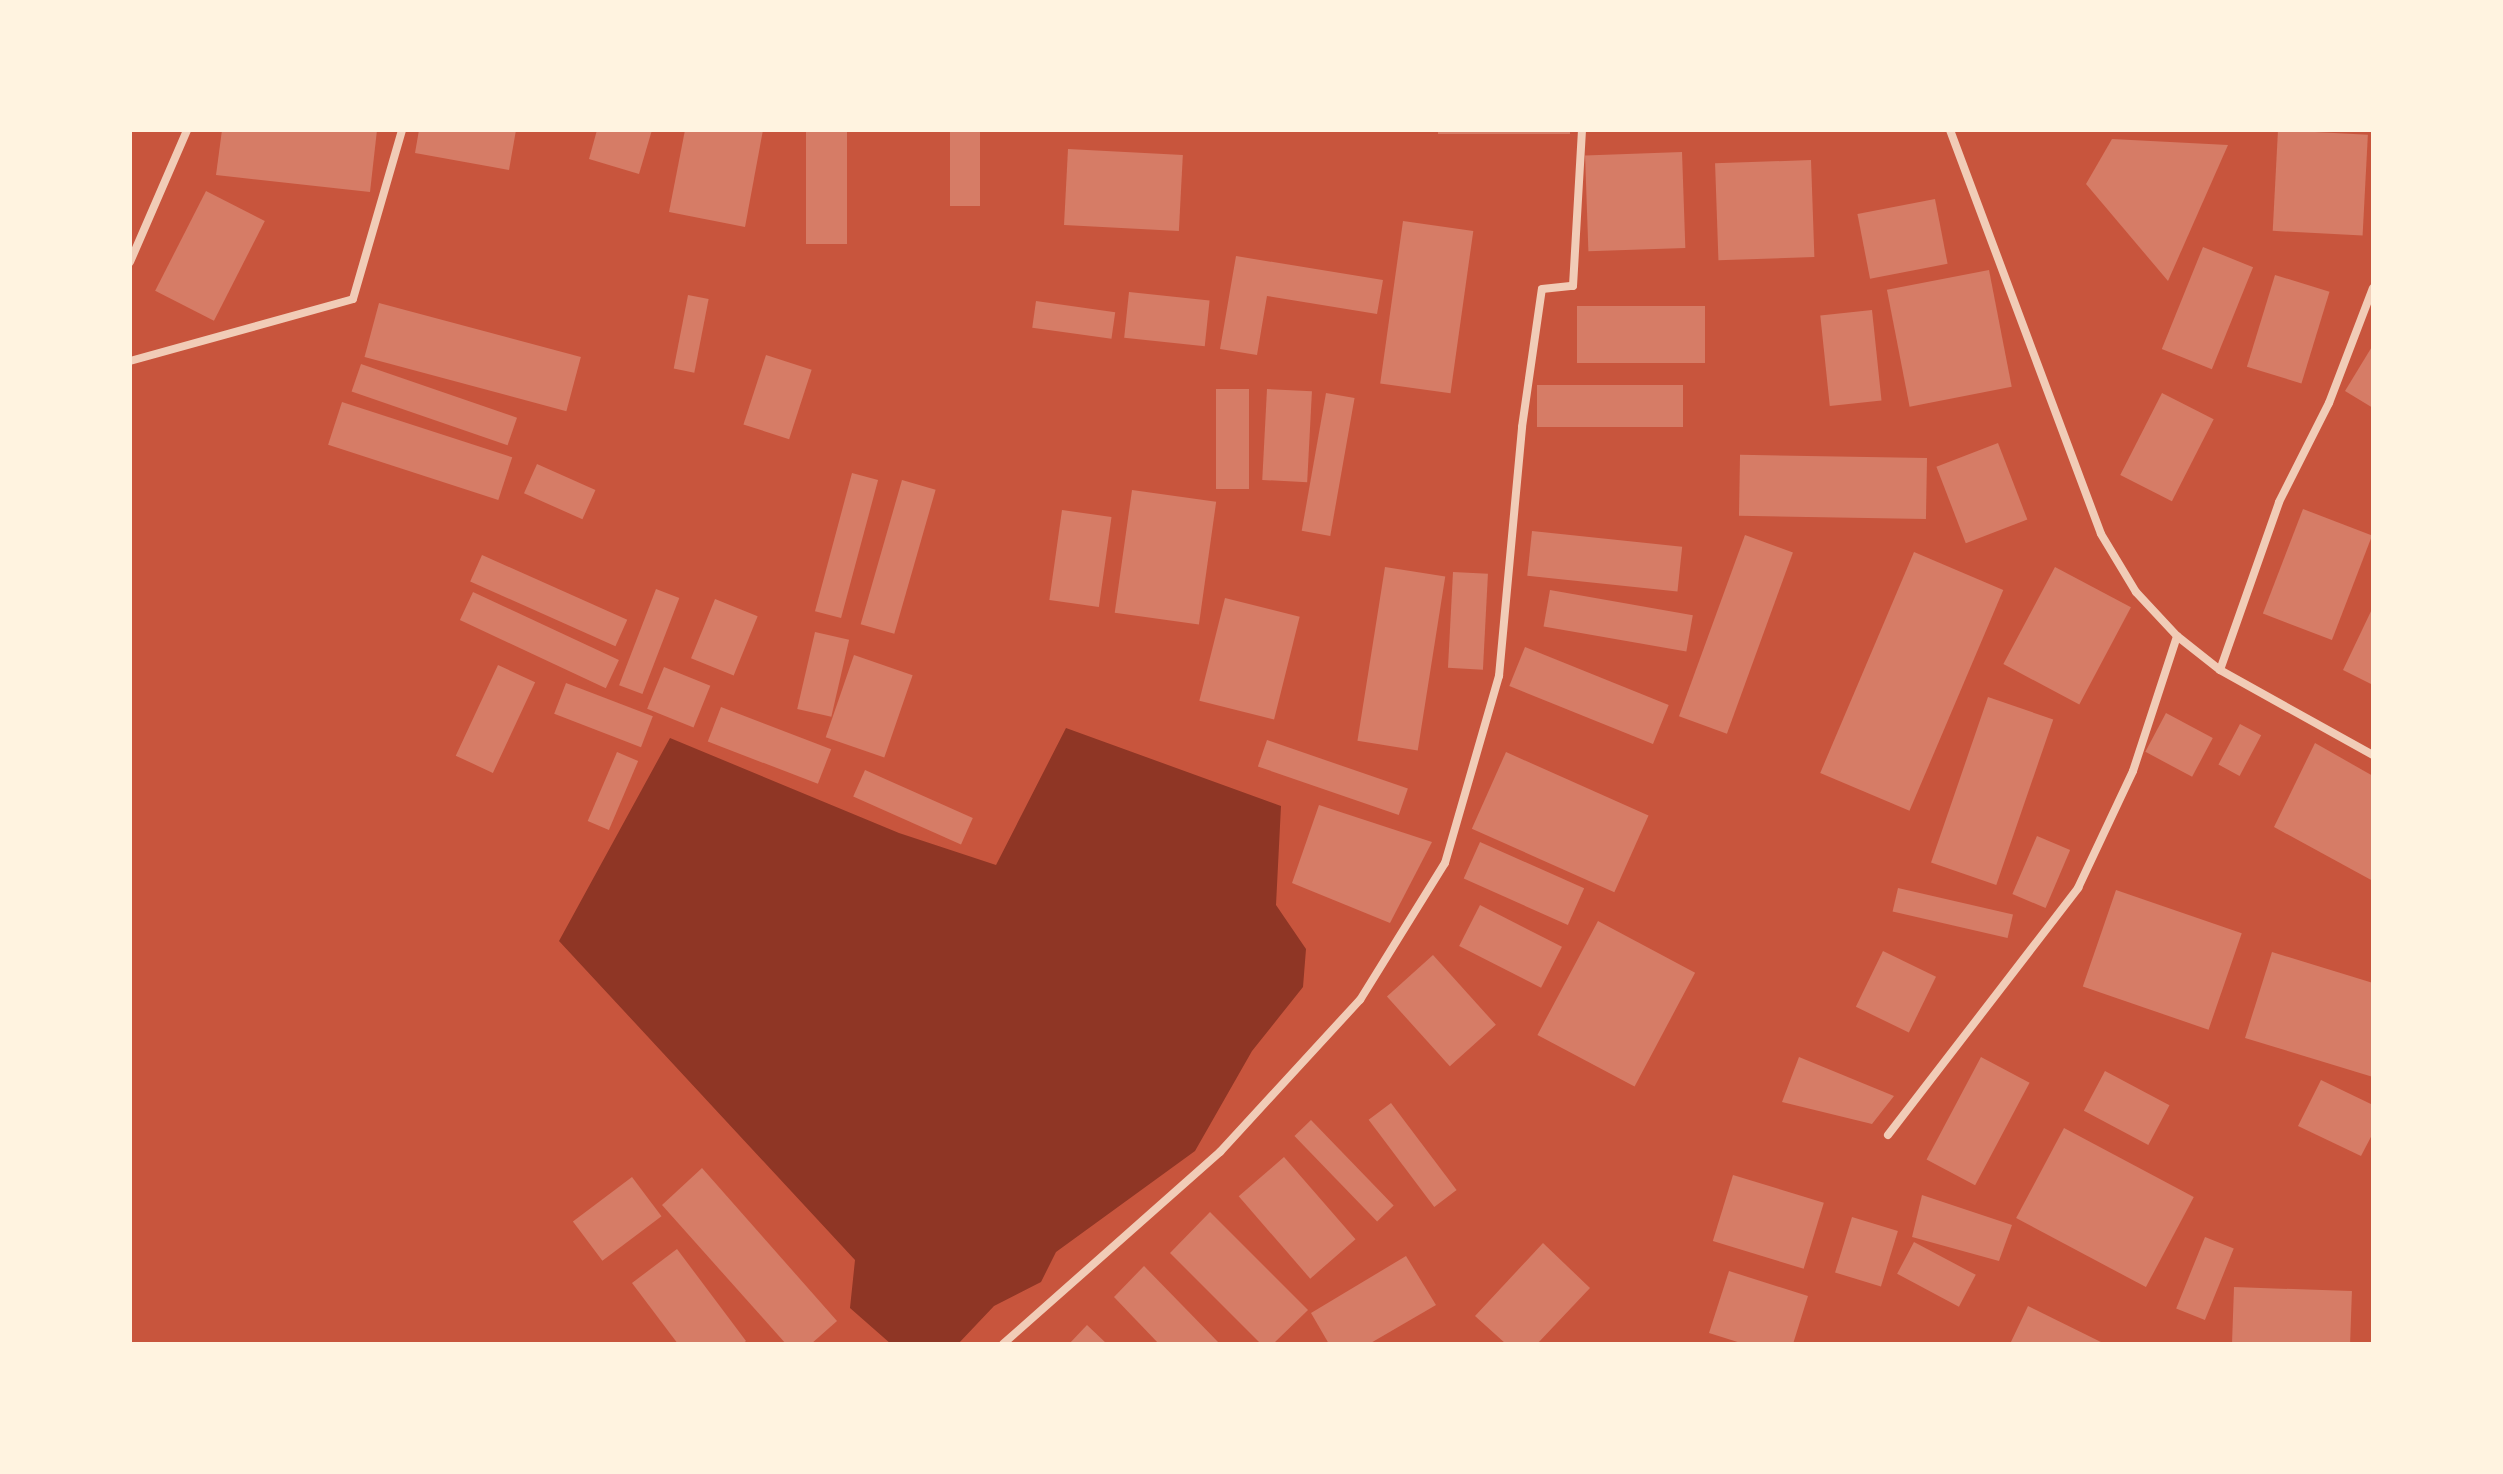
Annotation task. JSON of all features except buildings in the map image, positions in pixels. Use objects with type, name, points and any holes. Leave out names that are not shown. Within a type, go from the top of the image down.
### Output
[{"type":"street","points":[[130,262],[187,130]]},
{"type":"street","points":[[130,361],[353,299],[402,130]]},
{"type":"street","points":[[1003,1344],[1220,1152],[1360,1000],[1445,863],[1499,676],[1522,427],[1542,289],[1573,286],[1582,130]]},
{"type":"street","points":[[1950,130],[2101,534],[2136,592],[2177,636],[2220,670],[2373,755]]},
{"type":"street","points":[[2220,670],[2279,502],[2329,403],[2373,288]]},
{"type":"street","points":[[1888,1135],[2078,888],[2133,771],[2177,636]]},
{"type":"shaded area","points":[[1066,728],[1281,806],[1276,905],[1306,949],[1303,987],[1252,1051],[1195,1151],[1056,1252],[1041,1282],[994,1306],[958,1344],[891,1344],[850,1308],[855,1260],[559,941],[670,738],[899,833],[996,865]]}]
